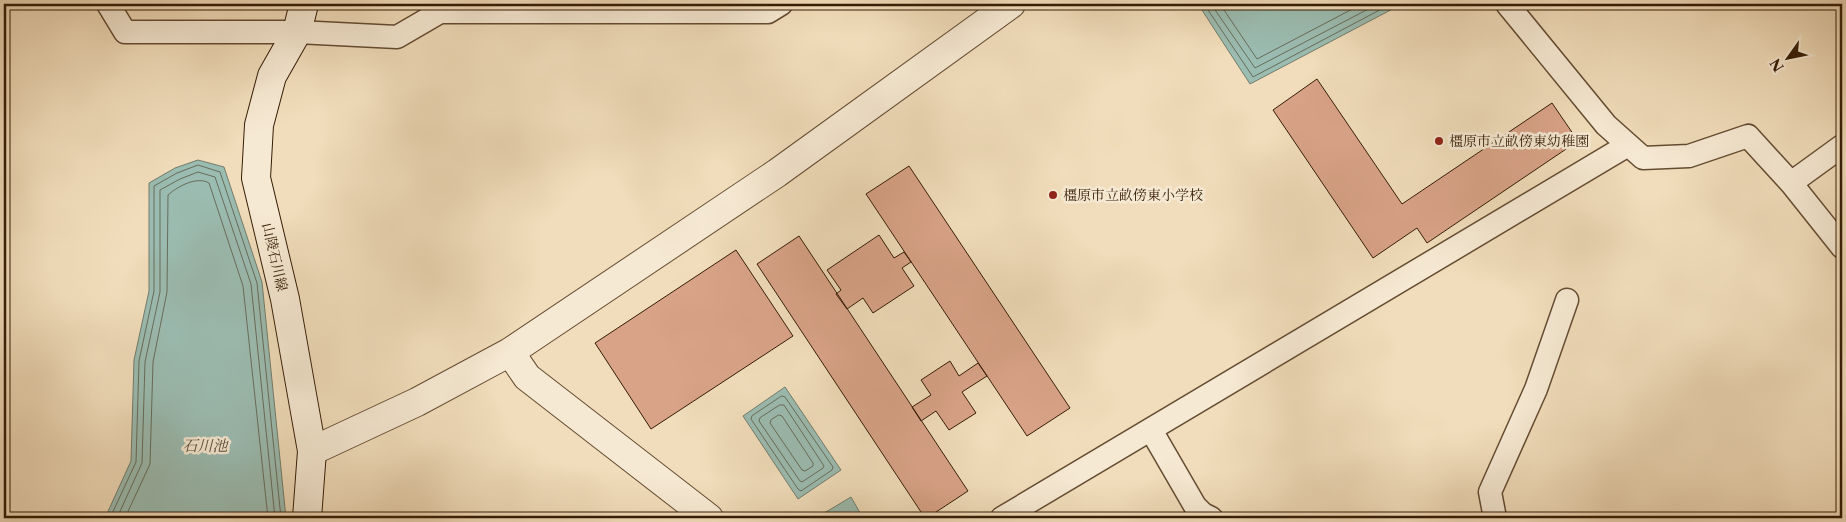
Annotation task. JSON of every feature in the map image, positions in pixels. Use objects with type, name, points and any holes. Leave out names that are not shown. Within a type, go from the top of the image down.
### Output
[{"type":"street","points":[[108,4],[125,32],[297,32],[397,37],[440,12],[768,12],[781,4]]},
{"type":"street","name":"山陵石川線","points":[[304,4],[297,32],[272,76],[259,125],[256,178],[285,299],[312,451],[308,518]]},
{"type":"street","points":[[312,451],[417,402],[510,352],[777,173],[1011,4]]},
{"type":"street","points":[[1507,4],[1606,125],[1643,158],[1689,156],[1748,136],[1791,183],[1842,247]]},
{"type":"street","points":[[1002,518],[1628,145]]},
{"type":"street","points":[[1791,183],[1842,146]]},
{"type":"street","points":[[1495,518],[1490,492],[1536,389],[1566,300]]},
{"type":"street","points":[[510,352],[528,377],[709,518]]},
{"type":"street","points":[[1151,430],[1194,506],[1211,518]]},
{"type":"water","points":[[1198,4],[1402,4],[1250,84]]},
{"type":"water","name":"石川池","points":[[198,160],[224,167],[262,282],[286,518],[105,518],[131,461],[134,360],[149,291],[149,183],[175,168]]},
{"type":"water","points":[[785,387],[841,470],[798,499],[743,416]]},
{"type":"water","points":[[851,497],[863,518],[816,518]]},
{"type":"building","points":[[1317,79],[1402,204],[1552,103],[1578,141],[1427,243],[1417,228],[1373,258],[1273,110]]},
{"type":"building","points":[[909,166],[1070,408],[1027,436],[866,194]]},
{"type":"building","points":[[879,235],[894,258],[904,252],[911,262],[902,268],[914,286],[873,313],[863,298],[847,309],[836,294],[841,290],[827,270]]},
{"type":"building","points":[[799,236],[968,491],[927,518],[925,518],[757,264]]},
{"type":"building","points":[[736,250],[793,336],[651,429],[595,343]]},
{"type":"building","points":[[950,361],[959,376],[978,363],[987,376],[962,392],[976,413],[949,430],[936,411],[921,421],[912,407],[931,395],[921,380]]},
{"type":"place","name":"橿原市立畝傍東幼稚園","points":[[1439,141]]},
{"type":"place","name":"橿原市立畝傍東小学校","points":[[1053,195]]}]
